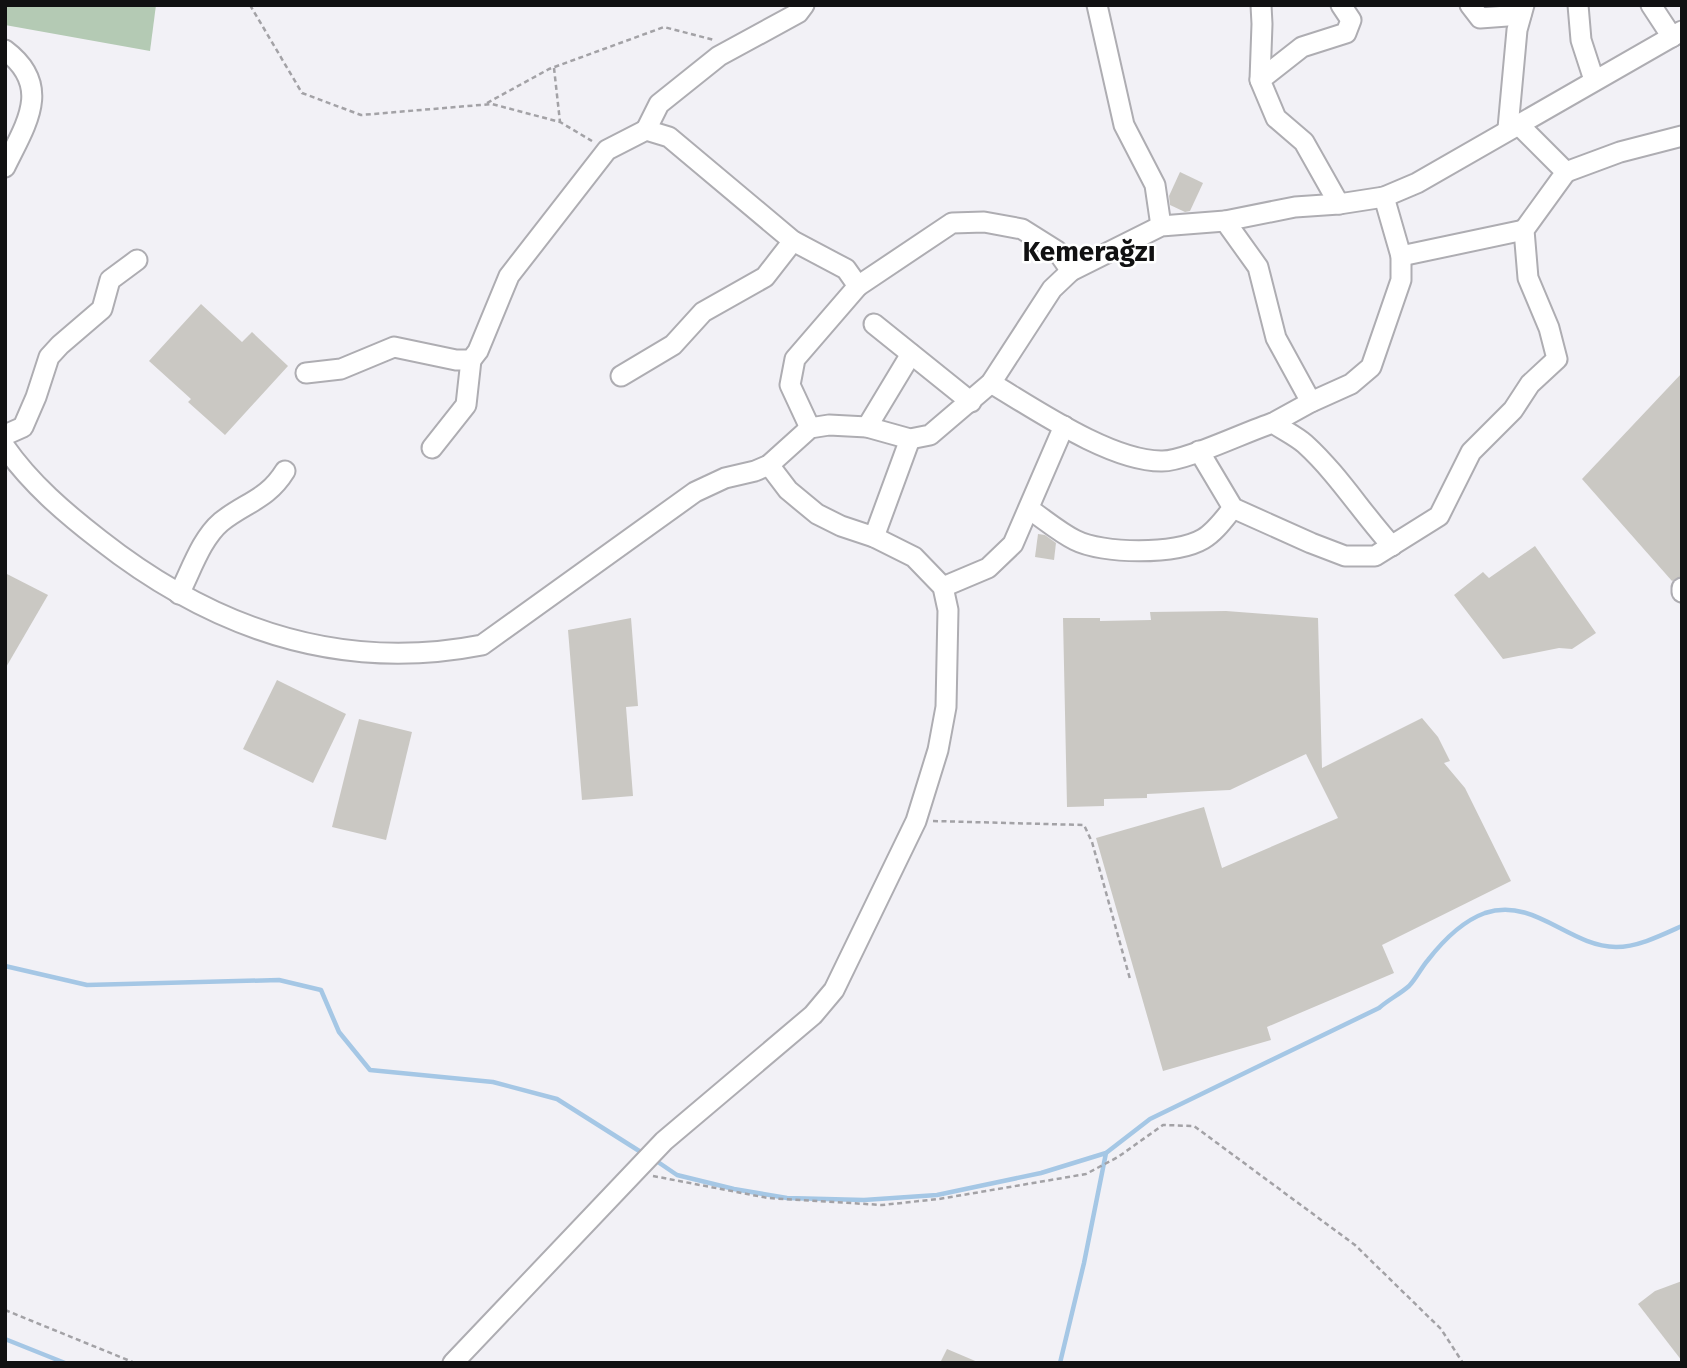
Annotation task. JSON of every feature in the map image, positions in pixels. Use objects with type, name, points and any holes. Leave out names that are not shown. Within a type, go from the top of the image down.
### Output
[{"type":"street","points":[[432,448],[466,405],[471,360],[478,351],[509,276],[607,150],[646,130],[659,104],[719,57],[797,13],[804,5]]},
{"type":"street","points":[[1097,5],[1124,125],[1155,185],[1161,226]]},
{"type":"street","points":[[1261,5],[1260,80],[1276,118],[1304,142],[1339,204]]},
{"type":"street","points":[[1260,80],[1302,47],[1346,33],[1351,20],[1341,5]]},
{"type":"street","points":[[1470,5],[1480,18],[1523,10],[1517,30],[1513,126]]},
{"type":"street","points":[[1578,5],[1581,40],[1594,80]]},
{"type":"street","points":[[5,447],[64,512],[134,567],[180,594],[257,630],[295,642],[388,654],[447,652],[482,645],[695,492],[724,478],[769,465],[810,428],[829,425],[867,427],[910,439],[930,435],[991,383],[1052,289],[1071,271],[1161,226],[1225,221],[1295,207],[1384,197],[1417,183],[1677,34],[1651,5]]},
{"type":"street","points":[[5,50],[20,61],[33,85],[29,118],[5,167]]},
{"type":"street","points":[[1513,126],[1566,172]]},
{"type":"street","points":[[646,130],[669,136],[793,242],[846,270],[858,286]]},
{"type":"street","points":[[1199,451],[1233,508],[1345,556],[1375,556],[1439,516],[1471,452],[1513,410],[1530,384],[1557,359],[1549,328],[1528,278],[1524,230],[1566,172],[1620,152],[1682,135]]},
{"type":"street","points":[[991,383],[1064,426],[1122,454],[1162,462],[1273,423],[1351,384],[1371,367],[1401,280],[1401,256],[1384,197]]},
{"type":"street","points":[[1225,221],[1258,267],[1276,338],[1311,402]]},
{"type":"street","points":[[810,428],[790,385],[795,359],[858,286],[952,223],[984,222],[1022,229],[1057,251],[1071,271]]},
{"type":"street","points":[[1401,256],[1524,230]]},
{"type":"street","points":[[621,376],[673,345],[703,312],[765,277],[793,242]]},
{"type":"street","points":[[5,435],[23,427],[49,357],[103,309],[110,280],[137,260]]},
{"type":"street","points":[[874,324],[971,402]]},
{"type":"street","points":[[306,373],[341,369],[394,346],[456,360],[471,360]]},
{"type":"street","points":[[867,427],[911,354]]},
{"type":"street","points":[[1273,423],[1303,442],[1331,470],[1363,514],[1392,546]]},
{"type":"street","points":[[943,587],[988,568],[1013,544],[1064,426]]},
{"type":"street","points":[[874,537],[910,439]]},
{"type":"street","points":[[453,1363],[664,1141],[813,1016],[834,990],[916,821],[938,750],[946,706],[948,610],[943,587],[914,557],[817,514],[788,490],[769,465]]},
{"type":"street","points":[[180,594],[208,536],[220,523],[275,488],[285,471]]},
{"type":"street","points":[[1029,509],[1075,540],[1099,547],[1145,551],[1176,550],[1203,539],[1219,526],[1233,508]]},
{"type":"path","points":[[250,5],[302,93],[361,115],[492,104],[560,122],[607,150]]},
{"type":"path","points":[[484,105],[554,68],[664,27],[737,46]]},
{"type":"path","points":[[554,68],[560,122]]},
{"type":"path","points":[[916,821],[1084,825],[1092,842],[1130,979]]},
{"type":"path","points":[[636,1171],[768,1198],[882,1205],[939,1199],[1086,1174],[1118,1157],[1163,1125],[1194,1126],[1355,1245],[1441,1329],[1463,1363]]},
{"type":"path","points":[[5,1310],[135,1363]]},
{"type":"green space","points":[[5,5],[156,5],[150,51],[5,25]]},
{"type":"building","points":[[1180,172],[1203,183],[1190,211],[1185,212],[1170,205],[1169,196]]},
{"type":"building","points":[[201,304],[242,342],[252,332],[288,366],[225,435],[188,402],[191,399],[149,361]]},
{"type":"building","points":[[1682,373],[1682,576],[1672,581],[1582,479]]},
{"type":"building","points":[[1038,534],[1045,535],[1056,543],[1054,560],[1035,557]]},
{"type":"building","points":[[1535,546],[1596,633],[1572,649],[1559,648],[1503,659],[1454,595],[1483,572],[1489,578]]},
{"type":"building","points":[[5,573],[48,595],[5,669]]},
{"type":"building","points":[[1226,611],[1318,618],[1322,768],[1422,718],[1438,737],[1450,761],[1444,763],[1465,788],[1511,881],[1382,945],[1394,973],[1267,1027],[1271,1040],[1163,1071],[1096,838],[1204,807],[1222,868],[1338,818],[1306,754],[1230,790],[1147,794],[1147,798],[1104,799],[1104,806],[1067,807],[1063,618],[1100,618],[1100,621],[1151,620],[1150,612]]},
{"type":"building","points":[[631,618],[638,706],[626,707],[633,796],[582,800],[568,630]]},
{"type":"building","points":[[277,680],[346,714],[313,783],[243,749]]},
{"type":"building","points":[[359,719],[412,732],[386,840],[332,827]]},
{"type":"building","points":[[1682,1281],[1682,1361],[1638,1304],[1655,1291]]},
{"type":"building","points":[[947,1349],[980,1363],[940,1363]]},
{"type":"waterway","points":[[655,1160],[677,1175],[787,1198],[864,1200],[937,1195],[1041,1173],[1106,1153],[1150,1119],[1379,1008],[1409,986],[1434,953],[1454,933],[1485,913],[1520,911],[1582,939],[1616,947],[1641,943],[1682,926]]},
{"type":"waterway","points":[[5,966],[87,985],[279,980],[321,990],[339,1032],[370,1070],[493,1082],[557,1099],[644,1154]]},
{"type":"waterway","points":[[1060,1363],[1106,1153]]},
{"type":"waterway","points":[[5,1339],[65,1363]]},
{"type":"district","name":"Kemerağzı","points":[[1089,251]]}]
